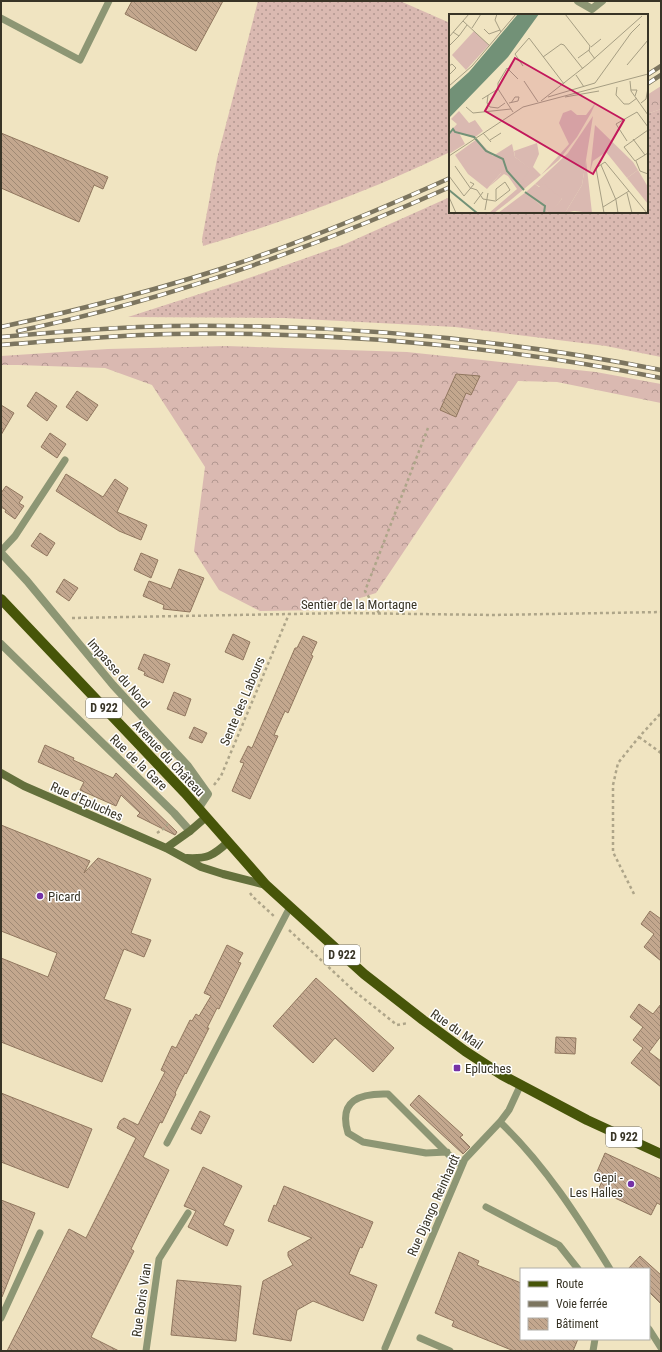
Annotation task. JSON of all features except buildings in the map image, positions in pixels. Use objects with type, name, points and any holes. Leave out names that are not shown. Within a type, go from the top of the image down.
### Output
[{"type":"main road","name":"Avenue du Château","points":[[1,599],[185,793],[205,818],[266,885]]},
{"type":"main road","name":"Rue du Mail","points":[[266,885],[364,974],[423,1020],[465,1050],[502,1075],[587,1120],[661,1154]]},
{"type":"street","points":[[578,1],[592,10],[602,1]]},
{"type":"street","name":"Impasse du Nord","points":[[1,552],[27,581],[113,685],[188,766],[208,794]]},
{"type":"street","name":"Rue de la Gare","points":[[1,644],[190,831]]},
{"type":"street","name":"Rue d'Epluches","points":[[1,773],[24,786],[166,848],[201,866],[266,885]]},
{"type":"street","points":[[198,808],[208,794]]},
{"type":"street","points":[[166,848],[205,818]]},
{"type":"street","name":"Rue d'Epluches","points":[[186,858],[202,859],[216,853],[228,842]]},
{"type":"lane","points":[[1,18],[80,60],[109,1]]},
{"type":"lane","points":[[1,552],[15,536],[65,460]]},
{"type":"lane","points":[[167,1144],[290,907]]},
{"type":"lane","name":"Rue Django Reinhardt","points":[[385,1350],[464,1159],[500,1122],[509,1110],[521,1084]]},
{"type":"lane","points":[[447,1152],[426,1154],[363,1142],[348,1133],[344,1122],[348,1106],[358,1097],[374,1093],[388,1094],[462,1165]]},
{"type":"lane","points":[[500,1122],[520,1142],[567,1202],[609,1268]]},
{"type":"lane","points":[[486,1207],[559,1245],[577,1268]]},
{"type":"lane","name":"Rue Boris Vian","points":[[146,1351],[159,1259],[188,1213]]},
{"type":"lane","points":[[1,1318],[40,1233]]},
{"type":"lane","points":[[650,1331],[661,1348]]},
{"type":"lane","points":[[420,1338],[450,1351]]},
{"type":"lane","points":[[593,1351],[595,1340]]},
{"type":"path","points":[[379,614],[365,591],[428,428]]},
{"type":"path","name":"Sentier de la Mortagne","points":[[57,618],[289,614],[493,615],[661,612]]},
{"type":"path","name":"Sente des Labours","points":[[208,794],[221,776],[289,614]]},
{"type":"path","points":[[634,894],[613,852],[613,785],[618,763],[661,712]]},
{"type":"path","points":[[639,737],[661,753]]},
{"type":"path","points":[[240,878],[253,897],[353,990],[397,1025],[423,1020]]},
{"type":"green space","points":[[258,1],[400,1],[449,23],[449,152],[390,180],[297,216],[203,246],[202,239],[217,159]]},
{"type":"green space","points":[[661,86],[661,109],[648,114],[648,94]]},
{"type":"green space","points":[[661,109],[661,357],[606,346],[455,327],[284,318],[128,317],[243,280],[343,245],[449,197],[449,213],[648,213],[648,114]]},
{"type":"green space","points":[[226,346],[407,352],[596,372],[661,384],[661,403],[557,382],[518,381],[376,593],[322,610],[260,611],[219,590],[194,551],[205,467],[152,385],[105,368],[1,365],[1,356],[108,349]]},
{"type":"railway","points":[[648,74],[661,66]]},
{"type":"railway","points":[[648,83],[661,75]]},
{"type":"railway","points":[[1,327],[118,299],[233,265],[343,224],[449,178]]},
{"type":"railway","points":[[18,331],[129,304],[238,271],[292,252],[398,210],[449,187]]},
{"type":"railway","points":[[1,337],[86,330],[171,326],[232,326],[355,331],[478,341],[539,349],[661,370]]},
{"type":"railway","points":[[1,345],[171,334],[294,335],[356,338],[478,349],[540,357],[661,378]]},
{"type":"place","name":"Picard","points":[[40,896]]},
{"type":"place","name":"Epluches","points":[[457,1068]]},
{"type":"place","name":"Gepi - Les Halles","points":[[631,1184]]}]
